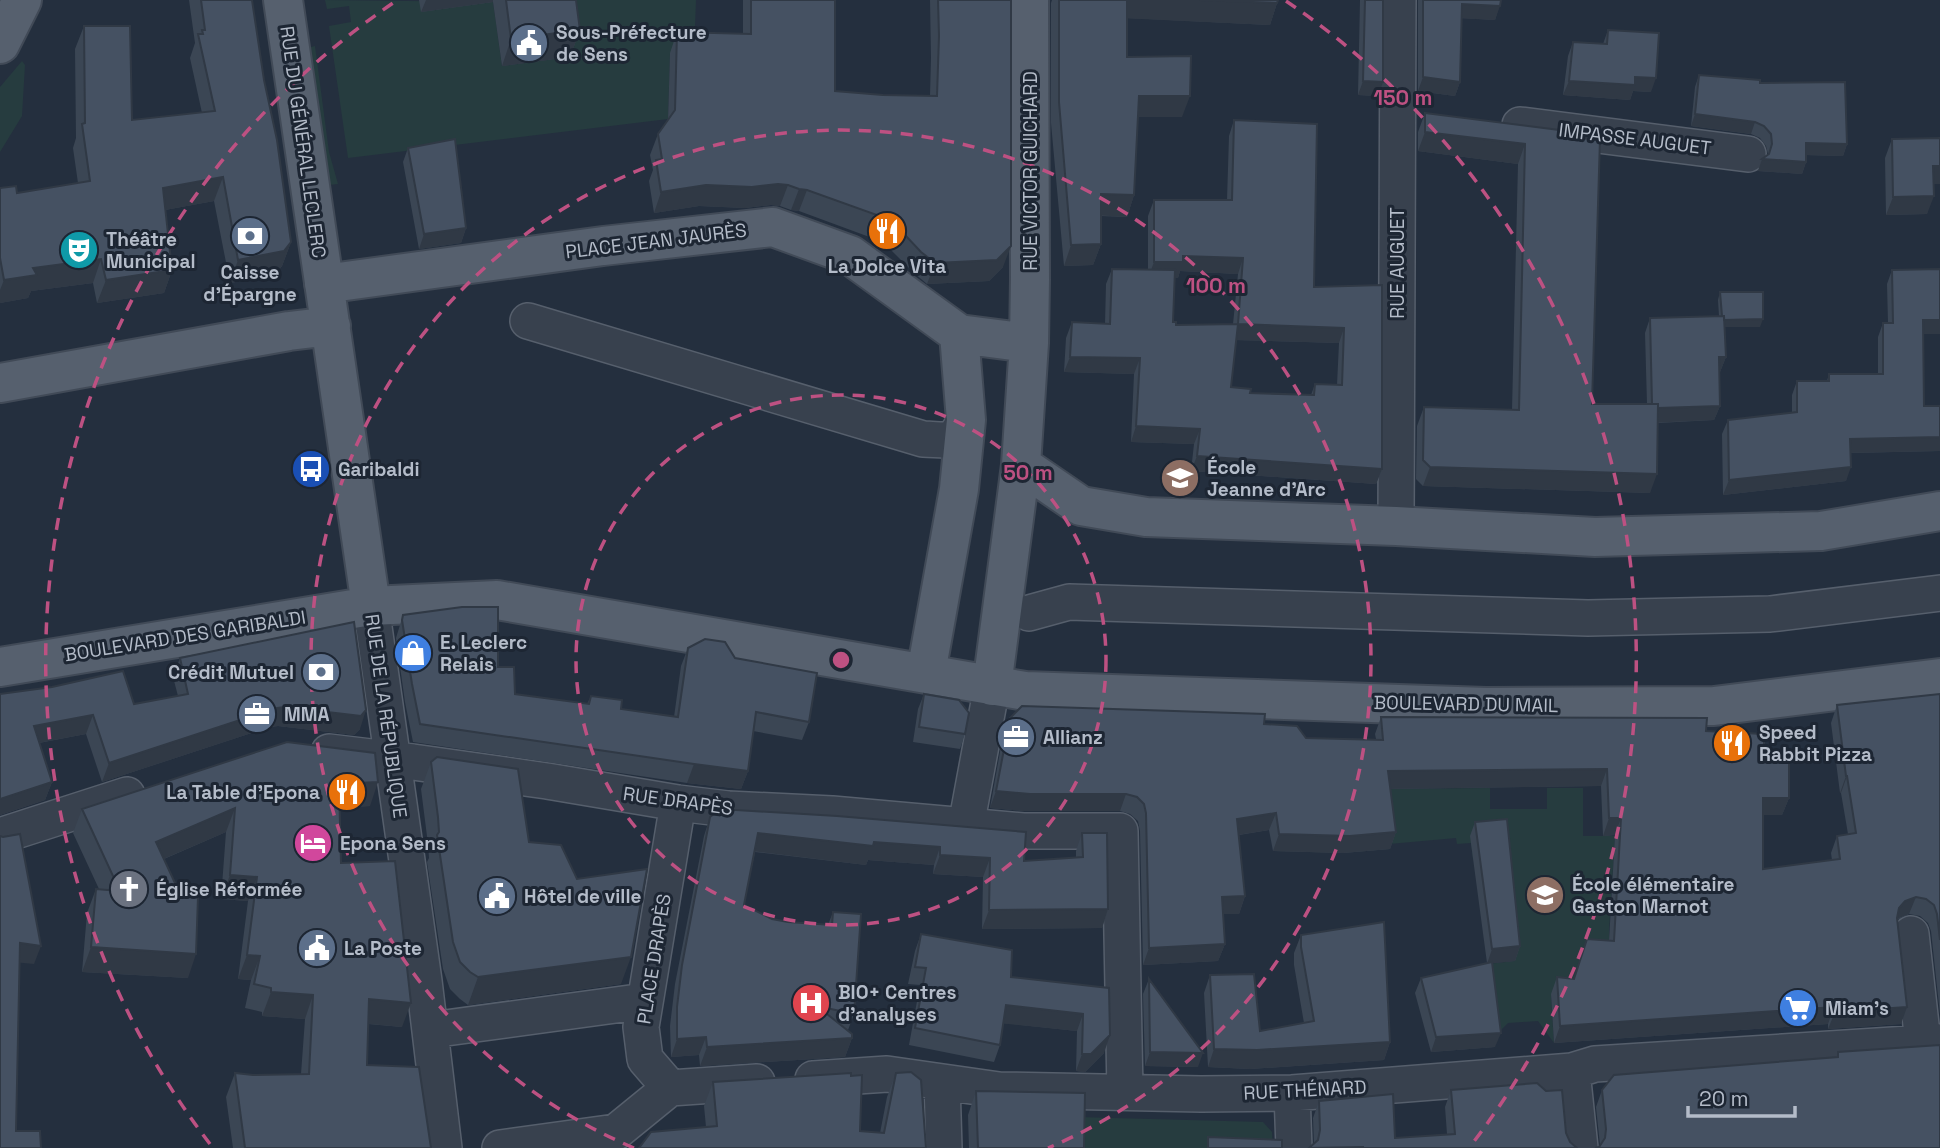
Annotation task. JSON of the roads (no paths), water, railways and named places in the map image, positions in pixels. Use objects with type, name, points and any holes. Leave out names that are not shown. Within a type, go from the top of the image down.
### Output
[{"type":"main road","points":[[0,44],[22,0]]},
{"type":"main road","name":"RUE DU GÉNÉRAL LECLERC","points":[[283,0],[324,284]]},
{"type":"main road","name":"RUE VICTOR GUICHARD","points":[[992,686],[1021,465],[1029,343],[1029,0]]},
{"type":"main road","name":"PLACE JEAN JAURÈS","points":[[324,284],[603,257],[773,227],[850,256],[959,334]]},
{"type":"main road","name":"RUE DE LA RÉPUBLIQUE","points":[[324,284],[371,606]]},
{"type":"main road","points":[[0,383],[289,331],[331,326]]},
{"type":"main road","points":[[926,673],[958,489],[966,421],[959,334],[1029,343]]},
{"type":"main road","points":[[1021,465],[1081,506],[1146,517],[1396,526],[1595,537],[1821,531],[1940,511]]},
{"type":"main road","points":[[371,606],[497,600],[992,686]]},
{"type":"main road","name":"BOULEVARD DES GARIBALDI","points":[[0,667],[371,606]]},
{"type":"main road","name":"BOULEVARD DU MAIL","points":[[992,686],[1025,691],[1486,707],[1714,706],[1940,678]]},
{"type":"street","name":"RUE AUGUET","points":[[1396,526],[1411,111],[1398,0]]},
{"type":"street","name":"IMPASSE AUGUET","points":[[1493,121],[1748,153]]},
{"type":"street","points":[[528,321],[923,439],[950,440],[966,421]]},
{"type":"street","points":[[923,439],[947,464],[958,489]]},
{"type":"street","points":[[1029,612],[1069,602],[1602,618],[1769,614],[1940,593]]},
{"type":"street","name":"RUE DE LA RÉPUBLIQUE","points":[[371,606],[431,1030],[444,1148]]},
{"type":"street","points":[[966,826],[992,686]]},
{"type":"street","name":"RUE DRAPÈS","points":[[303,749],[547,781],[728,809],[832,814],[1024,831],[1120,831],[1125,1092]]},
{"type":"street","points":[[0,836],[157,785]]},
{"type":"street","name":"PLACE DRAPÈS","points":[[670,1088],[645,1059],[641,1027],[678,803]]},
{"type":"street","points":[[1911,934],[1931,1042]]},
{"type":"street","points":[[431,1030],[645,1001]]},
{"type":"street","name":"RUE THÉNARD","points":[[670,1088],[887,1074],[999,1090],[1292,1093],[1572,1071],[1595,1064],[1931,1042]]},
{"type":"street","points":[[1572,1071],[1580,1148]]},
{"type":"street","points":[[942,1083],[944,1148]]},
{"type":"street","points":[[500,1148],[617,1140],[670,1088]]},
{"type":"street","points":[[1292,1093],[1294,1148]]},
{"type":"place","name":"Sous-Préfecture de Sens","points":[[529,43]]},
{"type":"place","name":"La Dolce Vita","points":[[887,231]]},
{"type":"place","name":"Caisse d'Épargne","points":[[250,236]]},
{"type":"place","name":"Théâtre Municipal","points":[[79,250]]},
{"type":"place","name":"Garibaldi","points":[[311,469]]},
{"type":"place","name":"École Jeanne d'Arc","points":[[1180,478]]},
{"type":"place","name":"E. Leclerc Relais","points":[[413,653]]},
{"type":"place","name":"Crédit Mutuel","points":[[321,672]]},
{"type":"place","name":"MMA","points":[[257,714]]},
{"type":"place","name":"Allianz","points":[[1016,737]]},
{"type":"place","name":"Speed Rabbit Pizza","points":[[1732,743]]},
{"type":"place","name":"La Table d'Epona","points":[[347,792]]},
{"type":"place","name":"Epona Sens","points":[[313,843]]},
{"type":"place","name":"Église Réformée","points":[[129,889]]},
{"type":"place","name":"École élémentaire Gaston Marnot","points":[[1545,895]]},
{"type":"place","name":"Hôtel de ville","points":[[497,896]]},
{"type":"place","name":"La Poste","points":[[317,948]]},
{"type":"place","name":"BIO+ Centres d'analyses","points":[[811,1003]]},
{"type":"place","name":"Miam's","points":[[1798,1008]]}]
